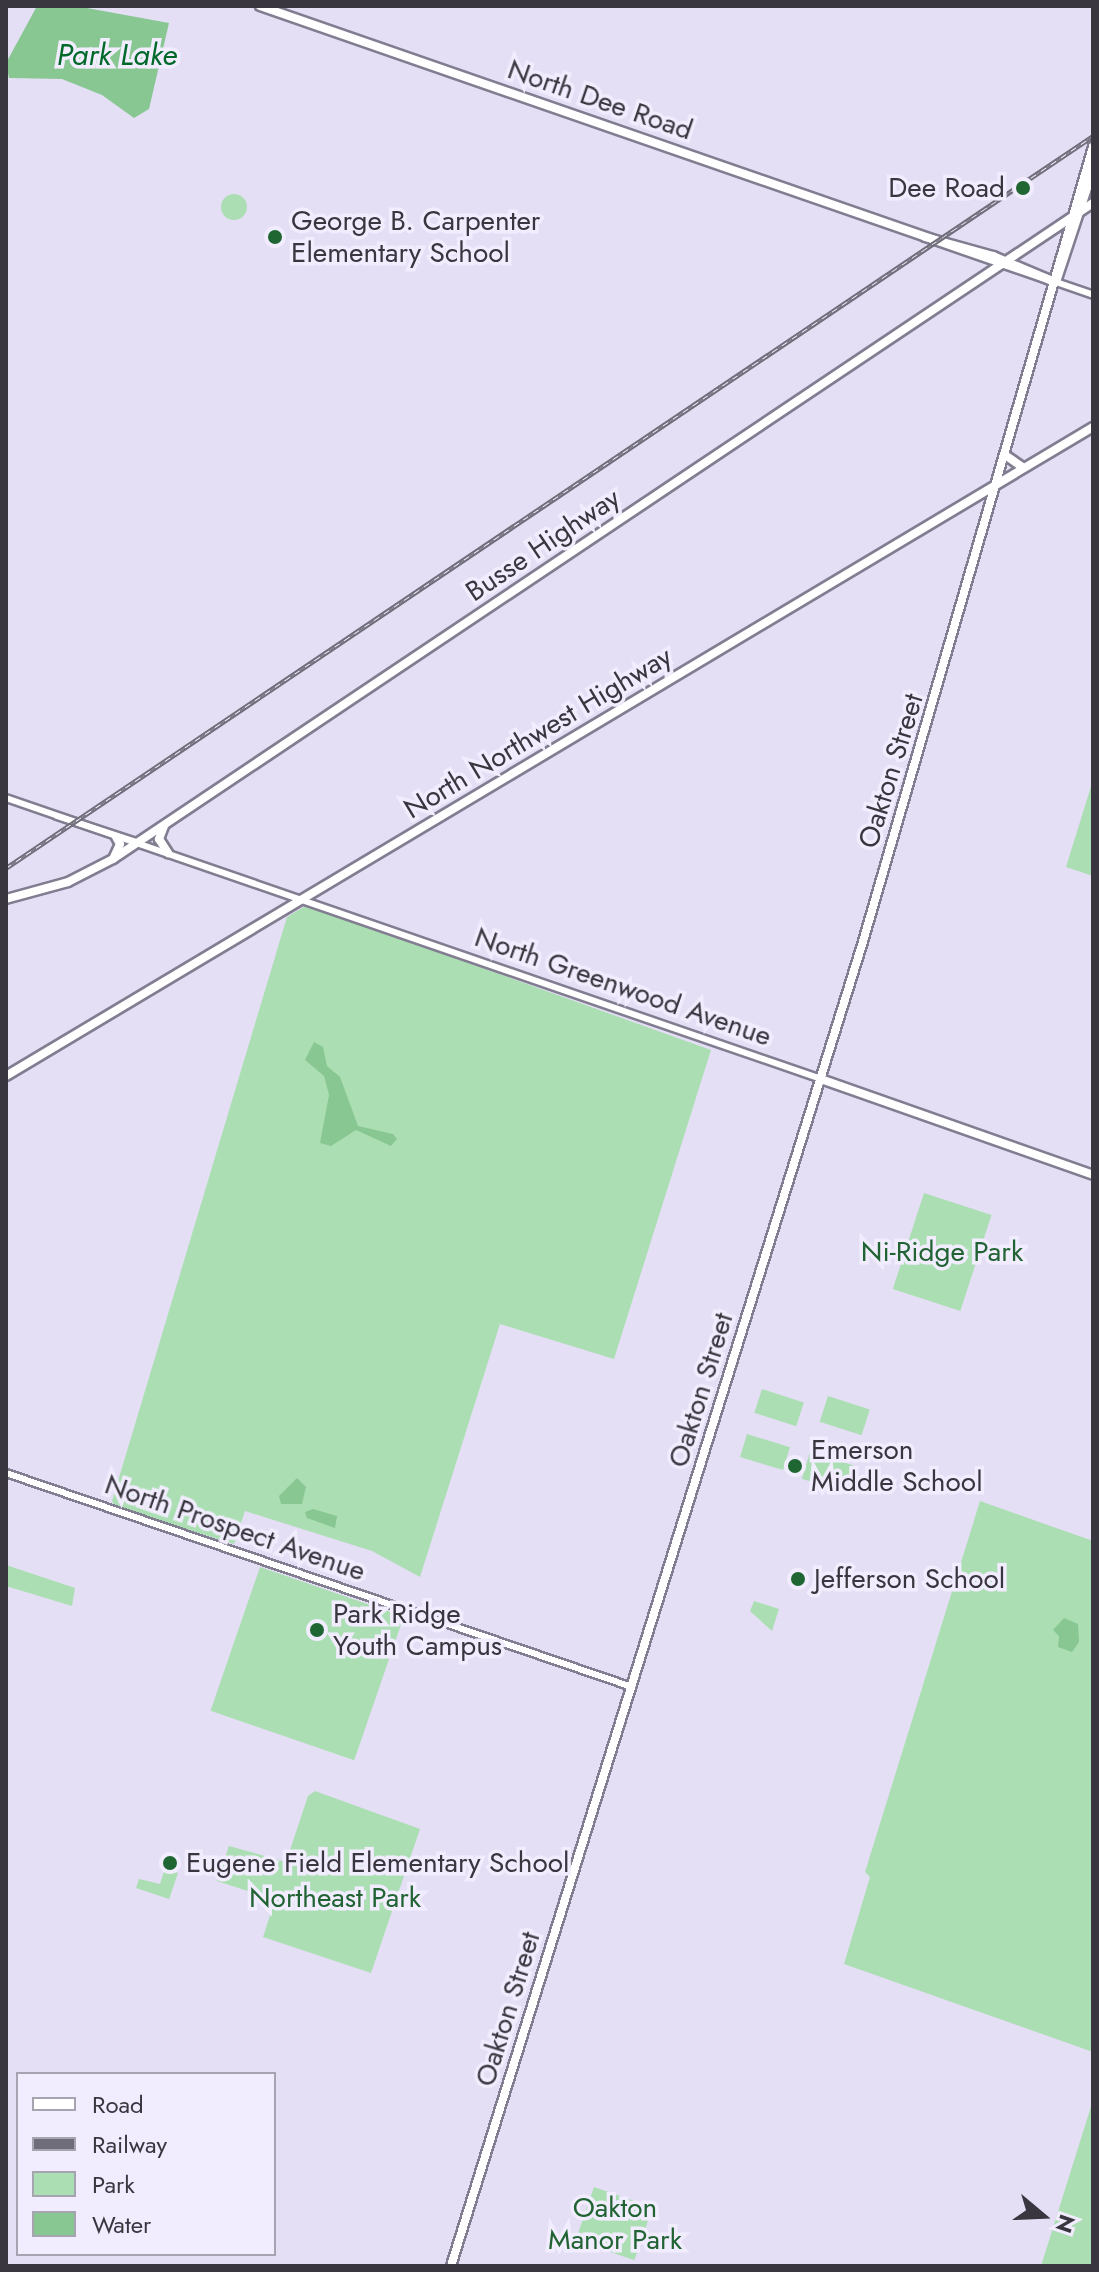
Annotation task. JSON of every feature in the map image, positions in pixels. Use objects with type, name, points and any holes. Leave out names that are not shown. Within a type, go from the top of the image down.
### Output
[{"type":"main road","name":"North Dee Road","points":[[260,6],[1056,282]]},
{"type":"main road","name":"Oakton Street","points":[[451,2266],[821,1079],[998,483],[1093,147]]},
{"type":"main road","name":"Oakton Street","points":[[1076,214],[1093,170]]},
{"type":"main road","name":"Busse Highway","points":[[6,899],[68,882],[138,843],[1093,203]]},
{"type":"main road","name":"North Dee Road","points":[[925,237],[976,258],[1002,263]]},
{"type":"main road","points":[[976,258],[983,276]]},
{"type":"main road","name":"North Northwest Highway","points":[[6,1076],[1093,427]]},
{"type":"main road","name":"Oakton Street","points":[[985,526],[988,509],[1008,457],[1010,440]]},
{"type":"main road","points":[[1008,457],[1025,468]]},
{"type":"main road","points":[[972,498],[988,509]]},
{"type":"main road","points":[[166,824],[159,839],[168,853]]},
{"type":"main road","points":[[113,859],[120,847],[116,837]]},
{"type":"main road","name":"North Greenwood Avenue","points":[[821,1079],[1093,1175]]},
{"type":"street","name":"North Dee Road","points":[[1056,282],[1093,295]]},
{"type":"street","name":"North Greenwood Avenue","points":[[6,798],[138,843]]},
{"type":"street","name":"North Greenwood Avenue","points":[[57,816],[821,1079]]},
{"type":"street","name":"North Prospect Avenue","points":[[6,1473],[632,1687]]},
{"type":"green space","points":[[234,194],[243,198],[247,207],[243,216],[234,220],[225,216],[221,207],[225,198]]},
{"type":"green space","points":[[1093,780],[1093,876],[1066,867]]},
{"type":"green space","points":[[307,905],[711,1050],[614,1359],[500,1324],[420,1577],[372,1551],[245,1511],[234,1544],[115,1507],[112,1501],[287,917]]},
{"type":"green space","name":"Ni-Ridge Park","points":[[924,1193],[992,1215],[960,1311],[893,1289]]},
{"type":"green space","points":[[762,1389],[804,1403],[796,1426],[754,1413]]},
{"type":"green space","points":[[828,1396],[870,1410],[862,1435],[820,1422]]},
{"type":"green space","points":[[747,1434],[790,1447],[783,1470],[740,1457]]},
{"type":"green space","points":[[810,1452],[853,1465],[845,1492],[802,1479]]},
{"type":"green space","points":[[980,1501],[1093,1541],[1093,2052],[844,1964],[870,1877],[865,1872]]},
{"type":"green space","points":[[6,1565],[75,1588],[72,1606],[6,1586]]},
{"type":"green space","points":[[260,1567],[404,1616],[354,1760],[211,1711]]},
{"type":"green space","points":[[754,1601],[779,1609],[772,1631],[750,1611]]},
{"type":"green space","name":"Northeast Park","points":[[315,1791],[420,1829],[371,1973],[263,1937],[275,1900],[217,1881],[229,1846],[286,1862],[308,1796]]},
{"type":"green space","points":[[165,1868],[178,1873],[169,1899],[136,1888],[139,1879],[160,1884]]},
{"type":"green space","points":[[1093,2100],[1093,2266],[1041,2266]]},
{"type":"green space","name":"Oakton Manor Park","points":[[594,2187],[653,2207],[634,2260],[576,2240]]},
{"type":"water","name":"Park Lake","points":[[37,6],[76,6],[169,23],[149,109],[134,118],[102,95],[62,79],[9,78],[6,63]]},
{"type":"water","points":[[314,1042],[323,1047],[327,1066],[340,1077],[358,1126],[393,1134],[397,1139],[391,1146],[356,1130],[331,1146],[320,1143],[329,1095],[324,1076],[305,1060]]},
{"type":"water","points":[[297,1478],[306,1487],[302,1504],[281,1504],[279,1496]]},
{"type":"water","points":[[313,1509],[337,1516],[335,1528],[307,1518],[305,1512]]},
{"type":"water","points":[[1064,1618],[1078,1624],[1079,1642],[1072,1652],[1058,1647],[1059,1636],[1053,1630]]},
{"type":"railway","points":[[6,868],[1093,136]]},
{"type":"place","name":"Dee Road","points":[[1023,188]]},
{"type":"place","name":"George B. Carpenter Elementary School","points":[[275,237]]},
{"type":"place","name":"Emerson Middle School","points":[[795,1466]]},
{"type":"place","name":"Jefferson School","points":[[798,1579]]},
{"type":"place","name":"Park Ridge Youth Campus","points":[[317,1630]]},
{"type":"place","name":"Eugene Field Elementary School","points":[[170,1863]]}]
